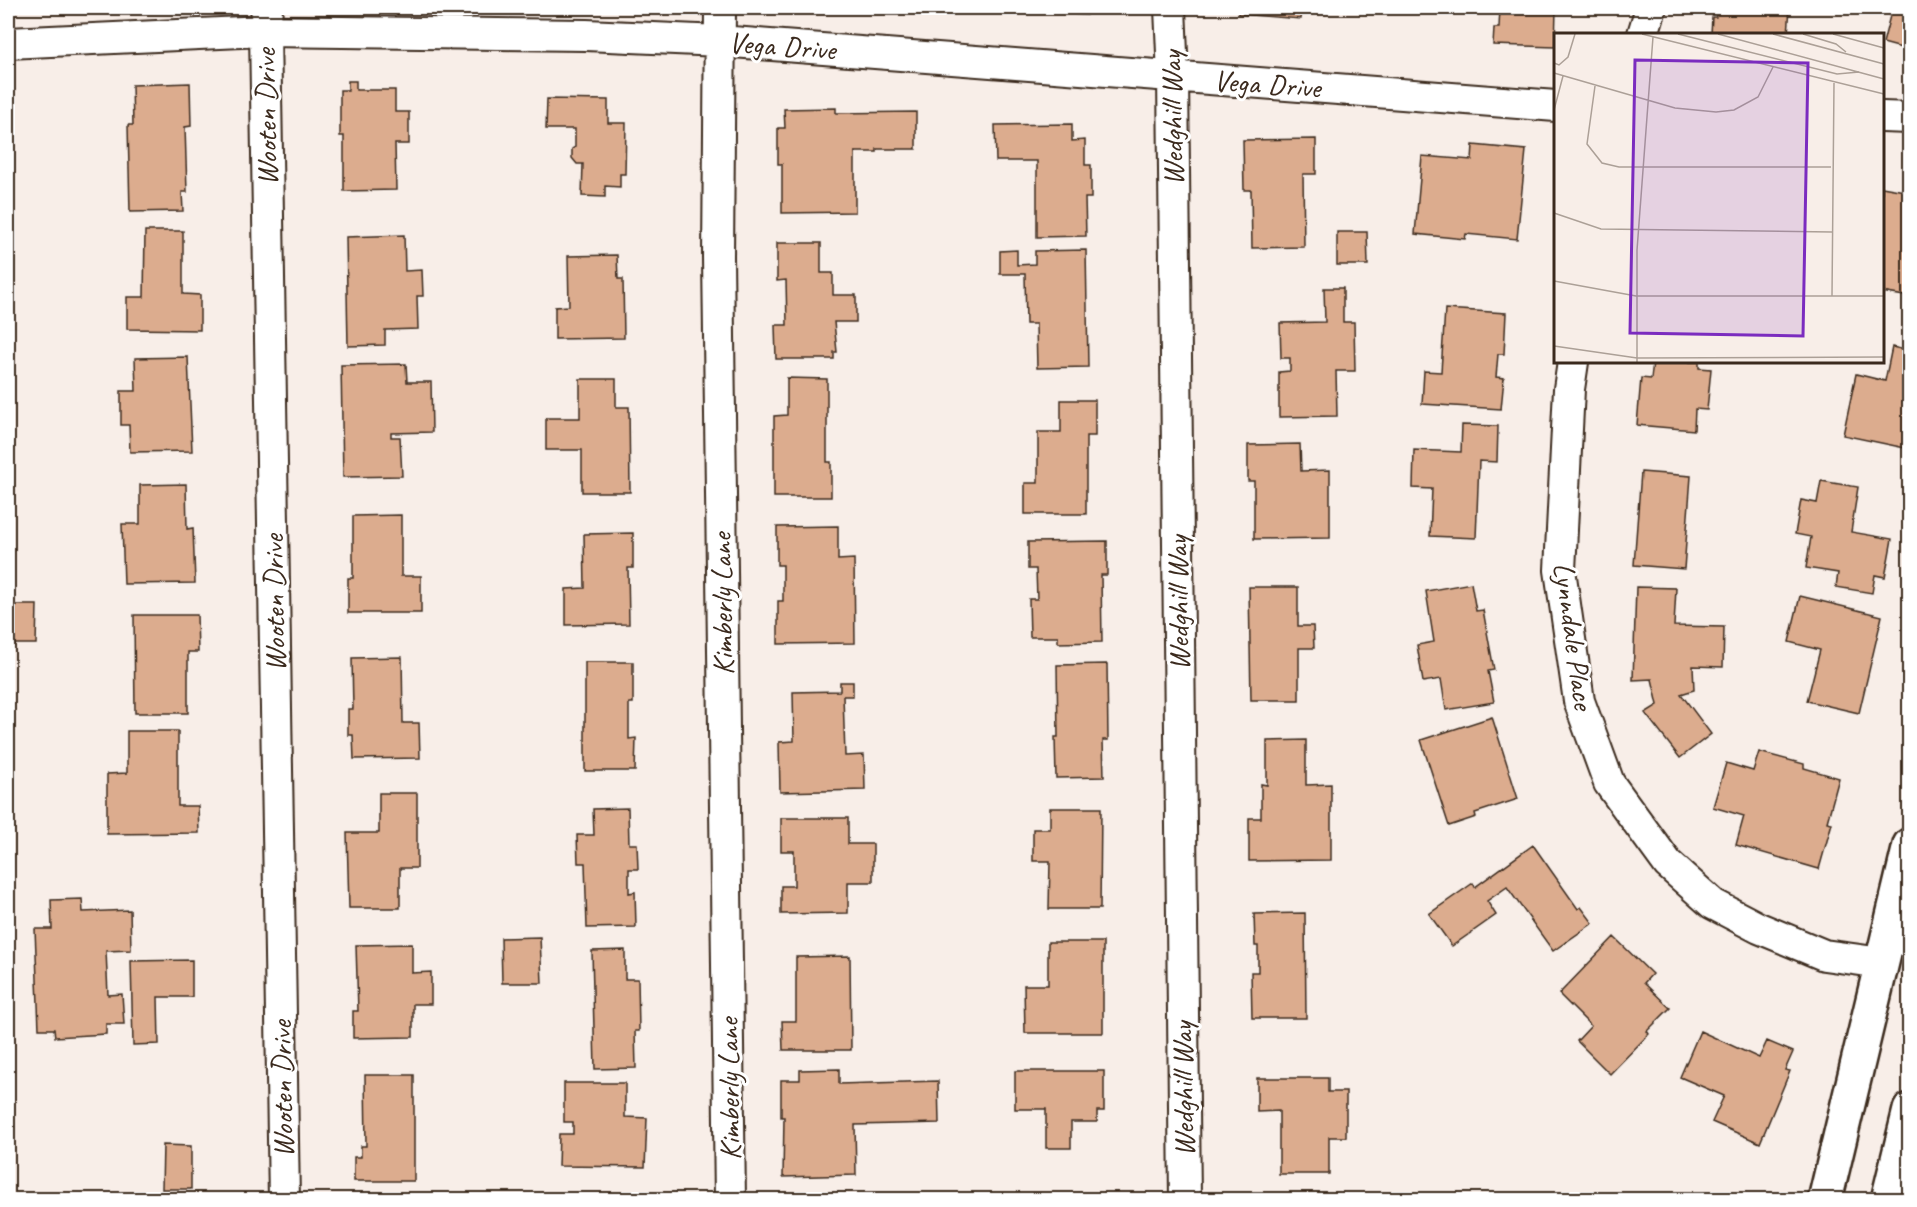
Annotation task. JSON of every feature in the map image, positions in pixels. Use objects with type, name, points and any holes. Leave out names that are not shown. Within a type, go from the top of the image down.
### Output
[{"type":"main road","points":[[1825,1200],[1910,845]]},
{"type":"main road","points":[[1888,1200],[1910,1110]]},
{"type":"street","name":"Kimberly Lane","points":[[720,8],[718,257],[730,1200]]},
{"type":"street","name":"Wedghill Way","points":[[1170,8],[1173,76],[1185,1200]]},
{"type":"street","points":[[1643,33],[1651,8]]},
{"type":"street","name":"Vega Drive","points":[[8,43],[266,19],[720,41],[1554,106]]},
{"type":"street","name":"Wooten Drive","points":[[266,19],[284,1200]]},
{"type":"street","points":[[1884,117],[1910,118]]},
{"type":"street","name":"Lynndale Place","points":[[1573,363],[1569,389],[1560,570],[1579,701],[1609,783],[1668,864],[1713,904],[1759,928],[1824,955],[1882,963]]},
{"type":"building","points":[[1014,8],[1087,8],[1087,15],[1014,11]]},
{"type":"building","points":[[1238,8],[1302,8],[1301,19],[1238,14]]},
{"type":"building","points":[[1500,8],[1556,8],[1554,47],[1493,45],[1494,28],[1499,28]]},
{"type":"building","points":[[1716,8],[1790,8],[1788,33],[1711,33],[1712,17],[1716,17]]},
{"type":"building","points":[[1892,8],[1910,8],[1910,55],[1907,54],[1909,50],[1884,43]]},
{"type":"building","points":[[348,81],[356,81],[356,90],[395,90],[395,112],[409,112],[409,144],[395,144],[396,190],[344,191],[344,136],[340,136],[340,90],[348,90]]},
{"type":"building","points":[[190,83],[191,126],[185,127],[187,192],[182,192],[183,211],[130,212],[128,125],[133,125],[132,85]]},
{"type":"building","points":[[547,99],[608,100],[608,123],[626,123],[625,174],[620,174],[620,187],[605,186],[605,197],[582,196],[583,164],[577,164],[572,158],[572,149],[575,147],[575,129],[546,129]]},
{"type":"building","points":[[836,108],[836,113],[916,112],[916,149],[877,149],[877,152],[855,152],[855,212],[782,213],[782,164],[778,164],[778,128],[785,128],[784,109]]},
{"type":"building","points":[[1072,124],[1072,141],[1085,140],[1085,165],[1091,165],[1091,198],[1085,198],[1086,236],[1037,237],[1037,161],[996,161],[995,125]]},
{"type":"building","points":[[1316,139],[1316,174],[1303,174],[1304,247],[1252,248],[1251,190],[1244,190],[1243,140]]},
{"type":"building","points":[[1473,145],[1526,150],[1517,239],[1466,234],[1465,239],[1415,234],[1422,156],[1472,160]]},
{"type":"building","points":[[1884,187],[1910,192],[1910,297],[1884,292]]},
{"type":"building","points":[[145,231],[183,231],[183,294],[200,295],[200,330],[127,329],[127,297],[144,297]]},
{"type":"building","points":[[1337,232],[1367,232],[1368,265],[1337,265]]},
{"type":"building","points":[[404,235],[405,271],[422,270],[423,296],[417,296],[418,329],[385,330],[385,345],[348,346],[346,237]]},
{"type":"building","points":[[777,243],[821,243],[821,273],[833,273],[833,295],[856,295],[856,322],[834,322],[837,352],[834,352],[834,359],[776,359],[775,325],[787,325],[786,280],[777,281]]},
{"type":"building","points":[[1017,250],[1017,265],[1035,264],[1035,251],[1086,250],[1088,367],[1037,368],[1036,324],[1026,324],[1025,274],[1000,274],[1000,251]]},
{"type":"building","points":[[617,255],[618,279],[623,279],[624,338],[555,339],[555,307],[569,306],[568,256]]},
{"type":"building","points":[[1324,288],[1343,288],[1343,322],[1354,322],[1355,371],[1336,371],[1337,416],[1279,417],[1279,372],[1290,371],[1290,358],[1281,358],[1280,323],[1325,322]]},
{"type":"building","points":[[1445,309],[1506,313],[1504,354],[1498,354],[1496,377],[1504,378],[1501,409],[1422,404],[1424,371],[1441,372]]},
{"type":"building","points":[[1892,347],[1910,351],[1910,449],[1843,435],[1856,374],[1885,381]]},
{"type":"building","points":[[188,357],[192,451],[130,452],[129,425],[121,425],[121,391],[136,391],[135,358]]},
{"type":"building","points":[[1653,363],[1699,363],[1699,368],[1711,369],[1707,410],[1695,409],[1694,430],[1637,425],[1641,378],[1651,379]]},
{"type":"building","points":[[406,364],[407,382],[431,382],[432,432],[391,433],[391,437],[400,437],[402,476],[343,477],[341,365]]},
{"type":"building","points":[[787,378],[827,379],[827,462],[831,462],[831,497],[774,497],[774,416],[787,415]]},
{"type":"building","points":[[580,379],[616,379],[616,407],[629,407],[630,492],[582,492],[582,450],[546,450],[546,418],[580,418]]},
{"type":"building","points":[[1061,400],[1095,400],[1095,436],[1086,436],[1086,514],[1025,514],[1025,483],[1038,483],[1038,432],[1061,432]]},
{"type":"building","points":[[1462,425],[1498,426],[1497,462],[1479,461],[1476,538],[1430,536],[1432,489],[1413,488],[1414,450],[1461,452]]},
{"type":"building","points":[[1300,444],[1301,471],[1330,470],[1330,538],[1254,539],[1254,481],[1248,481],[1248,445]]},
{"type":"building","points":[[1641,472],[1691,476],[1684,569],[1634,565]]},
{"type":"building","points":[[1821,481],[1858,487],[1851,532],[1892,539],[1885,577],[1875,575],[1872,593],[1836,587],[1838,573],[1806,568],[1811,537],[1795,534],[1801,500],[1817,503]]},
{"type":"building","points":[[186,484],[187,529],[193,528],[195,583],[124,584],[122,524],[140,524],[140,485]]},
{"type":"building","points":[[401,515],[401,576],[421,576],[421,613],[348,613],[348,578],[353,578],[353,516]]},
{"type":"building","points":[[838,526],[838,560],[854,559],[855,643],[778,644],[778,601],[783,601],[783,565],[777,565],[777,527]]},
{"type":"building","points":[[633,533],[633,568],[628,568],[629,624],[566,625],[566,589],[585,588],[584,534]]},
{"type":"building","points":[[1107,541],[1107,575],[1101,575],[1102,642],[1058,643],[1058,637],[1030,637],[1029,599],[1037,599],[1036,569],[1028,569],[1028,542]]},
{"type":"building","points":[[1471,583],[1476,611],[1483,610],[1494,670],[1488,671],[1494,702],[1446,710],[1441,679],[1423,682],[1417,645],[1434,642],[1426,591]]},
{"type":"building","points":[[1249,587],[1298,587],[1298,626],[1313,626],[1314,648],[1299,648],[1299,700],[1251,700]]},
{"type":"building","points":[[1636,587],[1676,588],[1674,626],[1724,627],[1723,667],[1693,666],[1694,690],[1681,694],[1711,734],[1680,758],[1645,713],[1658,705],[1652,679],[1633,680]]},
{"type":"building","points":[[1800,596],[1882,616],[1859,713],[1807,701],[1820,650],[1789,642]]},
{"type":"building","points":[[8,605],[37,605],[36,644],[8,644]]},
{"type":"building","points":[[134,615],[197,615],[198,652],[188,652],[188,713],[135,713]]},
{"type":"building","points":[[402,657],[403,723],[419,723],[420,758],[354,759],[353,735],[348,735],[348,709],[353,709],[352,658]]},
{"type":"building","points":[[585,662],[633,662],[633,703],[629,703],[629,739],[636,738],[635,771],[585,771]]},
{"type":"building","points":[[1107,664],[1108,740],[1103,740],[1104,777],[1056,778],[1057,665]]},
{"type":"building","points":[[840,682],[853,682],[853,696],[843,696],[845,756],[864,755],[865,790],[780,792],[779,742],[794,741],[793,692],[840,691]]},
{"type":"building","points":[[1492,717],[1518,799],[1475,813],[1476,817],[1449,826],[1421,740]]},
{"type":"building","points":[[127,731],[178,731],[178,806],[198,806],[199,833],[107,834],[107,774],[127,773]]},
{"type":"building","points":[[1306,740],[1306,785],[1331,784],[1331,860],[1249,861],[1249,818],[1261,818],[1261,784],[1267,785],[1267,741]]},
{"type":"building","points":[[1759,752],[1804,764],[1804,768],[1839,778],[1827,822],[1832,823],[1819,869],[1736,845],[1744,816],[1713,807],[1726,763],[1753,771]]},
{"type":"building","points":[[379,793],[417,793],[417,868],[400,868],[400,908],[349,908],[347,833],[379,833]]},
{"type":"building","points":[[628,808],[629,844],[637,844],[638,869],[629,869],[629,893],[635,892],[636,927],[587,928],[585,863],[578,863],[577,835],[594,835],[593,809]]},
{"type":"building","points":[[1050,808],[1101,808],[1100,909],[1049,909],[1050,861],[1033,861],[1033,829],[1050,829]]},
{"type":"building","points":[[781,818],[848,818],[848,844],[873,844],[873,882],[848,882],[848,913],[781,914],[781,886],[794,886],[794,851],[781,851]]},
{"type":"building","points":[[1533,845],[1578,909],[1581,907],[1593,923],[1553,951],[1507,887],[1487,901],[1496,915],[1452,946],[1429,914],[1473,883],[1475,887]]},
{"type":"building","points":[[82,899],[83,912],[130,910],[131,950],[106,951],[108,995],[122,994],[124,1024],[106,1024],[106,1034],[55,1037],[54,1029],[39,1029],[35,929],[52,929],[51,900]]},
{"type":"building","points":[[1305,913],[1306,1018],[1252,1018],[1251,972],[1258,972],[1254,914]]},
{"type":"building","points":[[540,937],[542,983],[502,983],[501,938]]},
{"type":"building","points":[[1614,937],[1652,974],[1644,983],[1670,1008],[1647,1031],[1649,1034],[1610,1074],[1577,1041],[1591,1026],[1559,994]]},
{"type":"building","points":[[1048,942],[1103,942],[1103,1033],[1025,1033],[1024,985],[1048,985]]},
{"type":"building","points":[[412,944],[412,973],[431,972],[431,1004],[413,1004],[413,1037],[353,1038],[353,1011],[358,1011],[356,945]]},
{"type":"building","points":[[625,950],[625,979],[638,979],[639,1031],[635,1031],[636,1068],[595,1069],[592,951]]},
{"type":"building","points":[[850,956],[851,1050],[783,1050],[782,1021],[796,1021],[796,957]]},
{"type":"building","points":[[192,960],[192,997],[158,997],[159,1044],[133,1045],[131,961]]},
{"type":"building","points":[[1700,1031],[1759,1058],[1767,1041],[1793,1052],[1785,1070],[1790,1071],[1760,1143],[1712,1122],[1724,1096],[1680,1077]]},
{"type":"building","points":[[839,1069],[839,1084],[938,1081],[939,1123],[855,1125],[856,1175],[783,1177],[784,1117],[781,1117],[781,1080],[800,1080],[800,1070]]},
{"type":"building","points":[[1015,1071],[1104,1071],[1104,1111],[1097,1111],[1097,1122],[1071,1122],[1071,1148],[1046,1148],[1046,1109],[1015,1109]]},
{"type":"building","points":[[365,1075],[414,1075],[414,1181],[354,1181],[354,1157],[361,1157],[361,1146],[366,1146]]},
{"type":"building","points":[[1257,1078],[1328,1078],[1328,1092],[1346,1092],[1346,1137],[1329,1137],[1329,1174],[1279,1174],[1279,1111],[1257,1112]]},
{"type":"building","points":[[564,1083],[625,1083],[625,1117],[647,1118],[645,1167],[558,1166],[559,1134],[573,1134],[573,1122],[564,1122]]},
{"type":"building","points":[[163,1145],[191,1146],[191,1189],[162,1189]]}]
